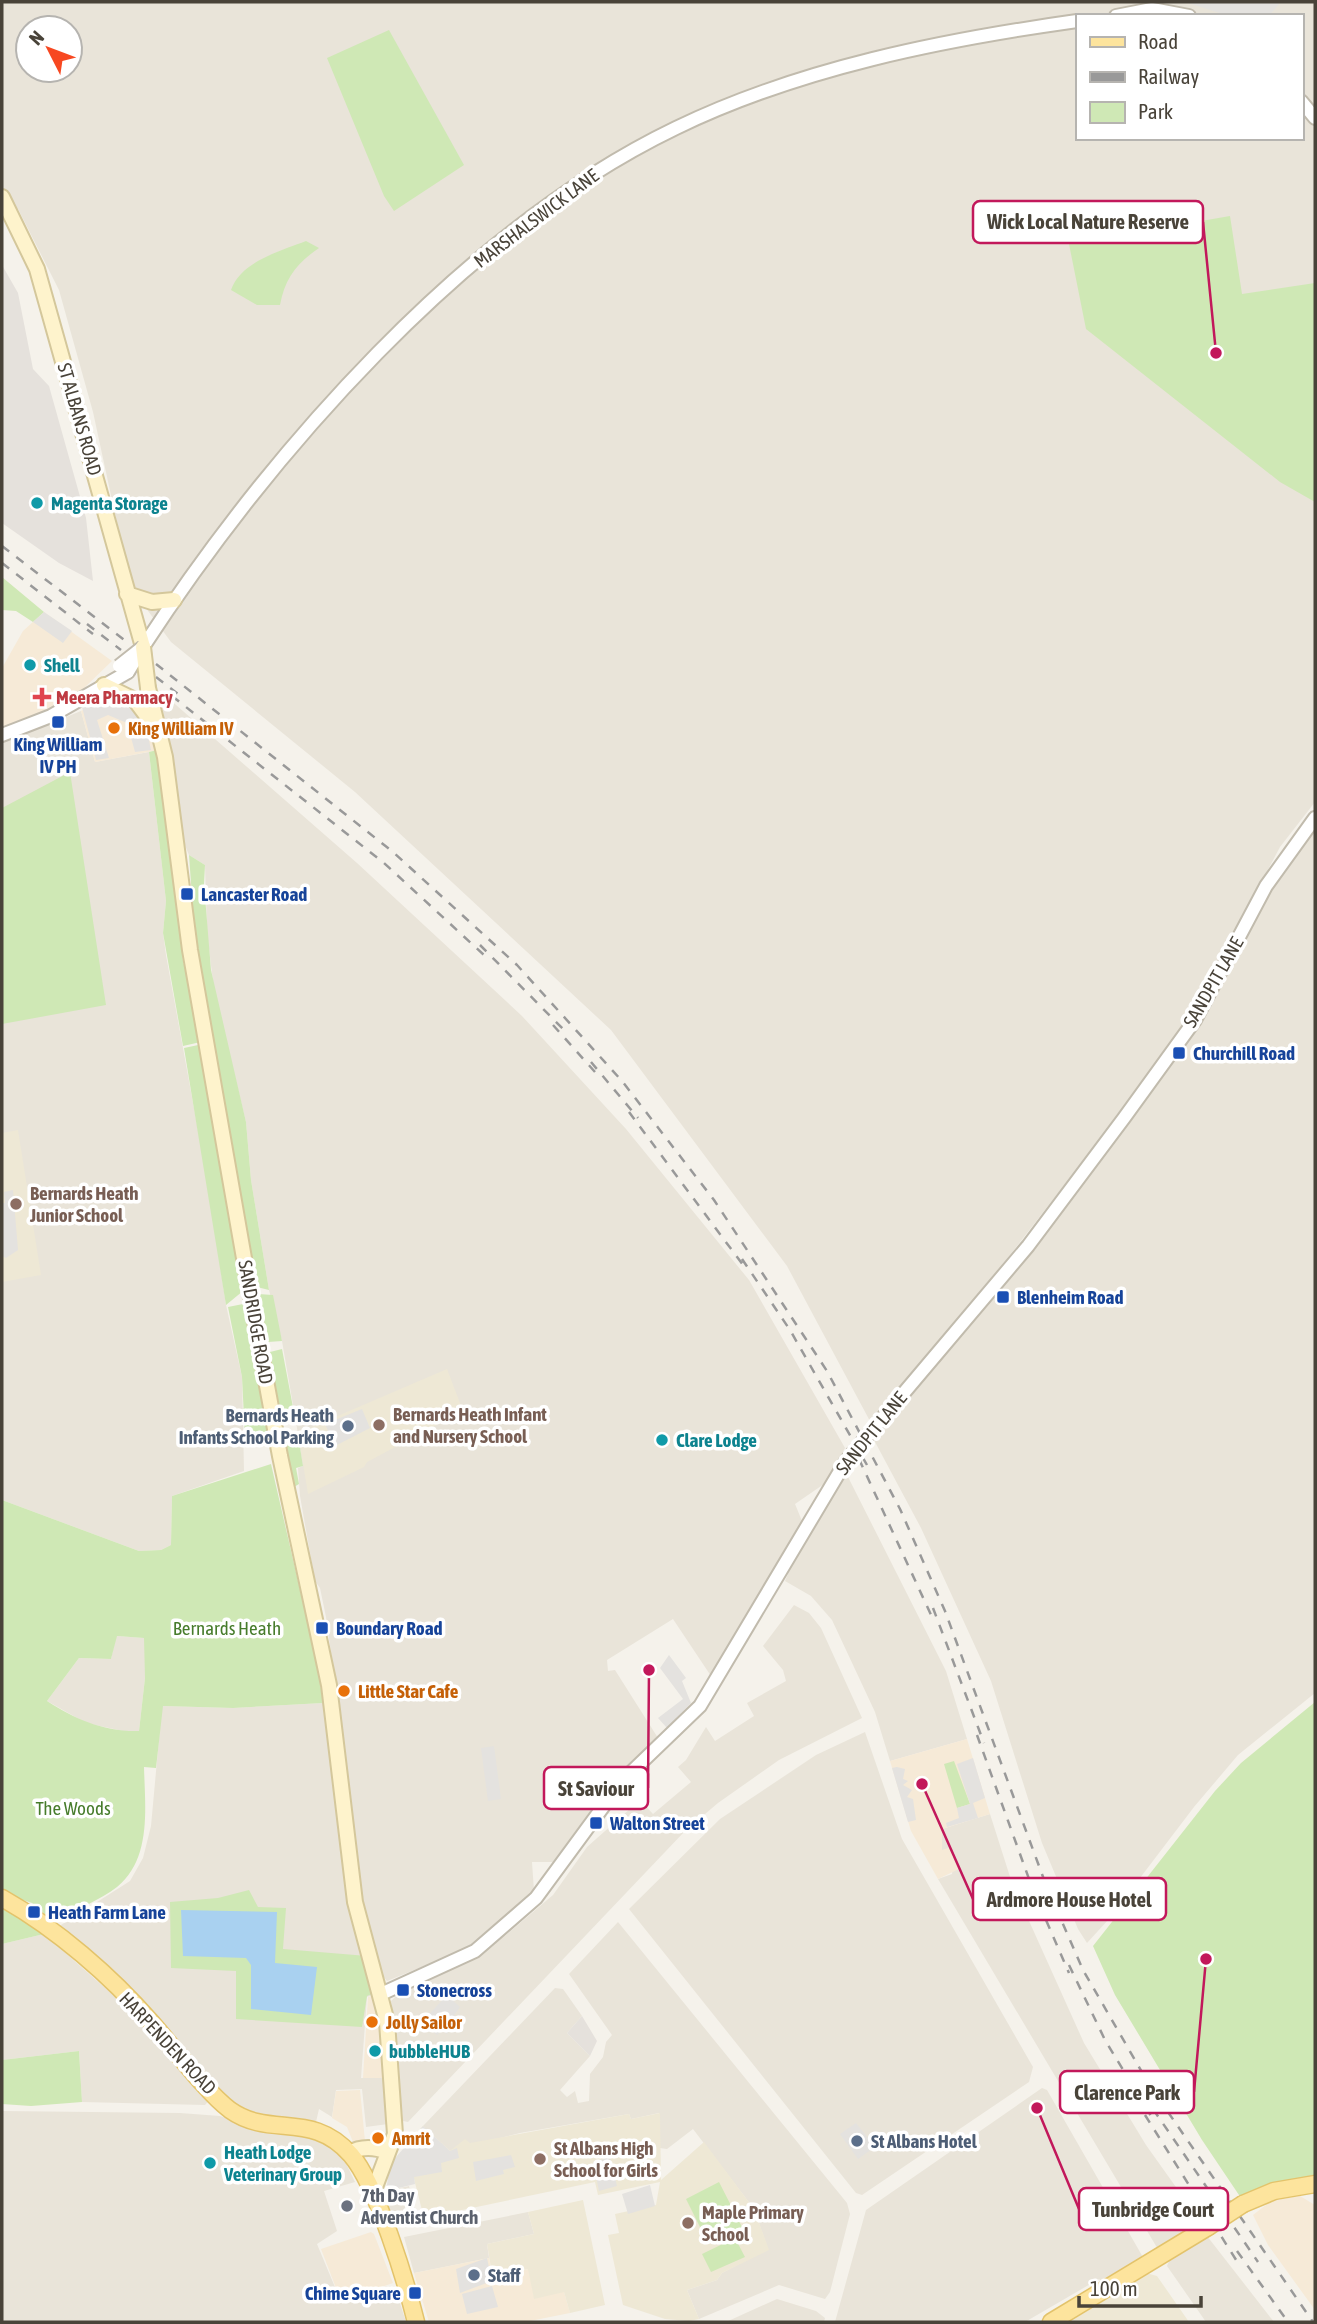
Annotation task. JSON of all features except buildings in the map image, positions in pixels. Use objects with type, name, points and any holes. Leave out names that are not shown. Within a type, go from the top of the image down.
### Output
[{"type":"main road","name":"ST ALBANS ROAD","points":[[2,197],[37,268],[127,594],[143,642]]},
{"type":"main road","points":[[127,594],[152,602],[174,600]]},
{"type":"main road","name":"SANDRIDGE ROAD","points":[[143,642],[148,688],[165,757],[190,950],[255,1321],[280,1456],[328,1677],[355,1902],[381,1994]]},
{"type":"main road","points":[[104,685],[135,700],[158,731]]},
{"type":"main road","name":"HARPENDEN ROAD","points":[[2,1898],[50,1930],[126,1996],[230,2110],[259,2123],[305,2127],[321,2132],[349,2153]]},
{"type":"main road","points":[[372,2196],[395,2127],[387,2022],[381,1994]]},
{"type":"main road","points":[[388,2152],[366,2148],[349,2153],[372,2196],[407,2284],[416,2322]]},
{"type":"main road","points":[[1051,2322],[1243,2204],[1274,2191],[1315,2184]]},
{"type":"street","points":[[1126,14],[1152,9],[1178,14]]},
{"type":"street","name":"MARSHALSWICK LANE","points":[[104,685],[123,669],[304,433],[348,383],[473,265],[557,199],[614,160],[708,113],[846,66],[993,34],[1076,21]]},
{"type":"street","points":[[1303,103],[1315,118]]},
{"type":"street","points":[[2,735],[51,716],[104,685]]},
{"type":"street","name":"SANDPIT LANE","points":[[381,1994],[475,1951],[536,1898],[622,1781],[700,1706],[846,1461],[1028,1246],[1124,1118],[1195,1020],[1266,886],[1315,818]]},
{"type":"shaded area","points":[[2,2],[1315,2],[1315,802],[1280,847],[1179,1037],[1010,1255],[871,1423],[787,1266],[611,1030],[355,792],[171,642],[131,588],[93,412],[59,290],[18,209],[2,214]]},
{"type":"shaded area","points":[[1185,2],[1280,3],[1271,14],[1223,14]]},
{"type":"shaded area","points":[[2,265],[18,293],[33,369],[49,386],[86,518],[93,581],[59,563],[2,523]]},
{"type":"shaded area","points":[[44,612],[112,661],[82,690],[38,717],[2,729],[2,668],[23,631]]},
{"type":"shaded area","points":[[44,612],[72,631],[63,643],[33,622]]},
{"type":"shaded area","points":[[160,691],[357,863],[522,1016],[626,1129],[749,1280],[845,1448],[824,1484],[795,1504],[802,1521],[711,1676],[673,1619],[607,1660],[608,1671],[615,1670],[658,1738],[610,1784],[553,1862],[532,1862],[534,1891],[471,1947],[387,1981],[371,1962],[351,1891],[342,1734],[328,1669],[333,1668],[326,1617],[320,1588],[315,1581],[300,1496],[298,1468],[303,1466],[298,1434],[282,1341],[269,1290],[251,1180],[246,1122],[214,990],[207,932],[205,865],[189,855],[181,836]]},
{"type":"shaded area","points":[[108,697],[125,698],[144,717],[159,750],[95,762],[81,711]]},
{"type":"shaded area","points":[[107,698],[132,706],[146,726],[151,750],[135,752],[127,723],[108,715],[97,720],[109,758],[96,760],[82,707]]},
{"type":"shaded area","points":[[81,711],[95,762],[149,752],[166,901],[163,933],[166,955],[208,1185],[226,1305],[242,1377],[244,1471],[172,1496],[171,1545],[161,1550],[139,1551],[2,1500],[2,743]]},
{"type":"shaded area","points":[[1315,829],[1315,1693],[1238,1755],[1087,1943],[1078,1929],[1042,1843],[991,1681],[921,1528],[874,1440],[875,1427],[967,1319],[1195,1020],[1290,860]]},
{"type":"shaded area","name":"Bernards Heath Junior School","points":[[18,1130],[41,1275],[2,1282],[2,1133]]},
{"type":"shaded area","points":[[13,1190],[18,1250],[6,1258],[2,1256],[2,1203],[5,1203],[4,1192]]},
{"type":"shaded area","name":"Bernards Heath Infant and Nursery School","points":[[447,1369],[463,1411],[367,1462],[364,1467],[308,1494],[298,1433]]},
{"type":"shaded area","name":"Bernards Heath Infants School Parking","points":[[362,1409],[370,1428],[335,1446],[325,1424]]},
{"type":"shaded area","points":[[846,1473],[946,1671],[967,1739],[890,1761],[875,1712],[832,1620],[811,1596],[785,1581],[796,1555]]},
{"type":"shaded area","points":[[794,1605],[809,1613],[821,1628],[862,1718],[779,1760],[718,1803],[685,1831],[408,2122],[403,2121],[391,2001],[407,1986],[466,1962],[506,1935],[553,1895],[587,1847],[640,1800],[653,1814],[691,1782],[678,1767],[686,1760],[706,1727],[715,1741],[754,1716],[747,1703],[786,1681],[783,1670],[763,1646]]},
{"type":"shaded area","points":[[116,1636],[145,1638],[145,1678],[139,1731],[123,1731],[86,1723],[47,1701],[79,1658],[111,1659]]},
{"type":"shaded area","points":[[669,1655],[686,1678],[682,1681],[691,1703],[667,1728],[658,1718],[683,1699],[660,1668]]},
{"type":"shaded area","points":[[323,1703],[349,1891],[378,1993],[367,1997],[361,2078],[388,2078],[388,2124],[366,2127],[362,2089],[336,2090],[332,2117],[319,2109],[316,2122],[247,2112],[228,2098],[50,1932],[130,1881],[143,1858],[151,1826],[162,1706],[233,1708]]},
{"type":"shaded area","points":[[865,1732],[902,1839],[1033,2067],[1029,2082],[862,2195],[856,2193],[629,1909],[720,1819],[816,1755]]},
{"type":"shaded area","points":[[967,1739],[990,1814],[942,1829],[942,1850],[951,1847],[959,1869],[938,1879],[911,1831],[890,1761]]},
{"type":"shaded area","points":[[494,1746],[501,1799],[488,1801],[481,1748]]},
{"type":"shaded area","points":[[973,1758],[985,1798],[973,1803],[978,1818],[947,1827],[946,1823],[959,1818],[957,1808],[970,1804],[957,1764]]},
{"type":"shaded area","points":[[892,1768],[905,1769],[903,1779],[908,1781],[903,1785],[912,1790],[907,1797],[913,1799],[916,1820],[908,1822]]},
{"type":"shaded area","points":[[990,1814],[1012,1883],[1084,2043],[1146,2145],[1203,2225],[1159,2251],[938,1879],[952,1874],[954,1858],[942,1851],[942,1829]]},
{"type":"shaded area","points":[[618,1922],[847,2203],[850,2214],[830,2292],[825,2299],[779,2285],[699,2319],[687,2290],[717,2280],[722,2273],[768,2249],[754,2209],[693,2129],[667,2149],[660,2148],[659,2113],[631,2119],[629,2114],[520,2133],[450,2151],[423,2126],[555,1988],[563,1989],[582,2016],[567,2033],[590,2056],[560,2090],[567,2097],[575,2091],[578,2103],[589,2101],[590,2074],[603,2057],[606,2042],[612,2035],[569,1974]]},
{"type":"shaded area","points":[[44,1934],[121,2002],[211,2098],[205,2105],[82,2102],[79,2051],[2,2060],[2,1944]]},
{"type":"shaded area","points":[[378,1994],[388,2078],[363,2078],[368,1997]]},
{"type":"shaded area","points":[[447,1995],[460,2007],[447,2025],[451,2029],[447,2034],[442,2030],[437,2035],[422,2022]]},
{"type":"shaded area","points":[[582,2016],[597,2041],[590,2056],[567,2033]]},
{"type":"shaded area","points":[[1042,2088],[1047,2090],[1144,2259],[1103,2283],[1099,2279],[1025,2322],[835,2322],[866,2210]]},
{"type":"shaded area","points":[[360,2090],[365,2141],[353,2142],[347,2127],[332,2118],[336,2091]]},
{"type":"shaded area","points":[[2,2111],[220,2116],[236,2122],[319,2135],[342,2155],[355,2182],[324,2191],[337,2231],[317,2244],[342,2304],[390,2286],[398,2297],[406,2322],[2,2322]]},
{"type":"shaded area","points":[[660,2113],[661,2180],[704,2142],[754,2209],[769,2250],[722,2273],[717,2280],[687,2290],[699,2319],[665,2319],[623,2305],[608,2235],[619,2233],[615,2214],[656,2205],[660,2182],[598,2195],[595,2182],[424,2218],[411,2167],[417,2132],[423,2126],[450,2151],[465,2139],[470,2143],[629,2114],[631,2119]]},
{"type":"shaded area","name":"St Albans Hotel","points":[[856,2123],[875,2147],[858,2159],[840,2134]]},
{"type":"shaded area","points":[[423,2126],[450,2151],[457,2148],[459,2158],[441,2163],[442,2172],[414,2177],[415,2184],[386,2191],[390,2164]]},
{"type":"shaded area","points":[[511,2155],[515,2167],[503,2170],[504,2174],[476,2181],[473,2162]]},
{"type":"shaded area","points":[[610,2157],[617,2186],[599,2191],[593,2162]]},
{"type":"shaded area","points":[[650,2185],[655,2206],[628,2214],[622,2194]]},
{"type":"shaded area","points":[[409,2186],[417,2219],[394,2224],[387,2208],[386,2191]]},
{"type":"shaded area","points":[[1300,2196],[1315,2205],[1315,2310],[1268,2245],[1253,2215],[1271,2201]]},
{"type":"shaded area","name":"St Albans High School for Girls","points":[[583,2200],[605,2305],[570,2313],[564,2292],[534,2299],[528,2269],[492,2274],[487,2244],[534,2234],[528,2212]]},
{"type":"shaded area","points":[[528,2212],[534,2234],[487,2244],[489,2258],[414,2273],[404,2237]]},
{"type":"shaded area","points":[[371,2232],[393,2283],[341,2301],[321,2249]]},
{"type":"shaded area","points":[[1207,2236],[1274,2322],[1206,2322],[1167,2266],[1170,2259]]},
{"type":"shaded area","name":"Staff","points":[[487,2258],[492,2281],[460,2293],[456,2269]]},
{"type":"shaded area","points":[[489,2258],[492,2274],[528,2269],[564,2292],[570,2313],[525,2322],[429,2322],[414,2273]]},
{"type":"shaded area","points":[[1146,2273],[1157,2276],[1189,2322],[1061,2322]]},
{"type":"shaded area","name":"Staff","points":[[492,2286],[498,2307],[467,2314],[462,2294]]},
{"type":"shaded area","points":[[777,2299],[816,2311],[825,2318],[824,2322],[726,2322]]},
{"type":"green space","points":[[389,30],[464,165],[394,211],[384,196],[327,58]]},
{"type":"green space","points":[[1230,216],[1242,294],[1315,283],[1315,502],[1280,482],[1086,329],[1069,244]]},
{"type":"green space","points":[[306,241],[319,248],[293,272],[280,305],[257,305],[231,290],[236,280],[253,264]]},
{"type":"green space","points":[[2,577],[44,612],[33,622],[16,611],[2,610]]},
{"type":"green space","points":[[157,750],[174,853],[183,961],[205,1041],[183,1046],[163,933],[166,901],[149,752]]},
{"type":"green space","points":[[70,772],[106,1005],[2,1024],[2,808]]},
{"type":"green space","points":[[189,855],[205,865],[211,970],[246,1122],[251,1180],[269,1290],[257,1287],[250,1262],[195,939]]},
{"type":"green space","points":[[203,1044],[243,1291],[226,1305],[184,1048]]},
{"type":"green space","points":[[258,1294],[273,1295],[282,1341],[268,1342]]},
{"type":"green space","points":[[248,1303],[272,1435],[245,1438],[242,1377],[228,1307]]},
{"type":"green space","points":[[282,1349],[295,1418],[273,1424],[262,1354]]},
{"type":"green space","points":[[298,1435],[303,1466],[296,1468],[299,1484],[294,1487],[284,1438]]},
{"type":"green space","points":[[271,1464],[318,1668],[323,1703],[233,1708],[163,1706],[156,1768],[144,1767],[144,1831],[136,1862],[128,1875],[110,1892],[59,1920],[48,1917],[32,1903],[2,1893],[2,1500],[139,1551],[161,1550],[171,1545],[172,1496]],"holes":[[[117,1636],[144,1638],[145,1678],[139,1731],[102,1727],[47,1701],[79,1658],[111,1659]]]},
{"type":"green space","points":[[1315,1702],[1315,2178],[1243,2201],[1202,2140],[1115,1995],[1093,1946],[1215,1791],[1241,1763]]},
{"type":"green space","points":[[954,1761],[970,1804],[957,1808],[944,1764]]},
{"type":"green space","points":[[249,1890],[258,1907],[286,1908],[283,1949],[367,1956],[377,1992],[367,1996],[362,2027],[236,2019],[236,1971],[171,1968],[170,1902],[218,1898]]},
{"type":"green space","points":[[2,1904],[44,1934],[2,1944]]},
{"type":"green space","points":[[79,2051],[82,2102],[31,2106],[2,2104],[2,2060]]},
{"type":"green space","points":[[719,2182],[742,2227],[708,2243],[686,2199]]},
{"type":"green space","points":[[735,2238],[745,2257],[711,2272],[702,2254]]},
{"type":"water","points":[[181,1910],[277,1912],[275,1963],[317,1967],[311,2015],[251,2009],[251,1965],[246,1958],[183,1956]]},
{"type":"railway","points":[[2,546],[127,642]]},
{"type":"railway","points":[[2,563],[93,634]]},
{"type":"railway","points":[[87,624],[121,650]]},
{"type":"railway","points":[[156,664],[393,852],[517,965],[622,1081],[714,1200],[827,1371],[900,1509],[945,1611],[1046,1885],[1083,1970],[1150,2086],[1313,2322]]},
{"type":"railway","points":[[156,677],[182,697]]},
{"type":"railway","points":[[172,696],[384,863],[484,955]]},
{"type":"railway","points":[[480,945],[564,1030]]},
{"type":"railway","points":[[553,1025],[595,1072]]},
{"type":"railway","points":[[591,1062],[638,1118]]},
{"type":"railway","points":[[629,1112],[746,1269]]},
{"type":"railway","points":[[742,1259],[790,1330],[867,1465]]},
{"type":"railway","points":[[859,1459],[932,1617]]},
{"type":"railway","points":[[933,1608],[984,1743]]},
{"type":"railway","points":[[977,1735],[1033,1890],[1069,1973]]},
{"type":"railway","points":[[1069,1965],[1105,2040],[1154,2121]]},
{"type":"railway","points":[[1153,2109],[1258,2262]]},
{"type":"railway","points":[[1145,2115],[1238,2263]]},
{"type":"railway","points":[[1237,2251],[1288,2322]]},
{"type":"place","name":"Wick Local Nature Reserve","points":[[1216,353]]},
{"type":"place","name":"Magenta Storage","points":[[37,503]]},
{"type":"place","name":"Shell","points":[[30,665]]},
{"type":"place","name":"Meera Pharmacy","points":[[42,697]]},
{"type":"place","name":"King William IV PH","points":[[58,722]]},
{"type":"place","name":"King William IV","points":[[114,728]]},
{"type":"place","name":"Lancaster Road","points":[[187,894]]},
{"type":"place","name":"Churchill Road","points":[[1179,1053]]},
{"type":"place","name":"Bernards Heath Junior School","points":[[16,1204]]},
{"type":"place","name":"Blenheim Road","points":[[1003,1297]]},
{"type":"place","name":"Bernards Heath Infant and Nursery School","points":[[379,1425]]},
{"type":"place","name":"Bernards Heath Infants School Parking","points":[[348,1426]]},
{"type":"place","name":"Clare Lodge","points":[[662,1440]]},
{"type":"place","name":"Boundary Road","points":[[322,1628]]},
{"type":"place","name":"St Saviour","points":[[649,1670]]},
{"type":"place","name":"Little Star Cafe","points":[[344,1691]]},
{"type":"place","name":"Ardmore House Hotel","points":[[922,1784]]},
{"type":"place","name":"Walton Street","points":[[596,1823]]},
{"type":"place","name":"Heath Farm Lane","points":[[34,1912]]},
{"type":"place","name":"Clarence Park","points":[[1206,1959]]},
{"type":"place","name":"Stonecross","points":[[403,1990]]},
{"type":"place","name":"Jolly Sailor","points":[[372,2022]]},
{"type":"place","name":"bubbleHUB","points":[[375,2051]]},
{"type":"place","name":"Tunbridge Court","points":[[1037,2108]]},
{"type":"place","name":"Amrit","points":[[378,2138]]},
{"type":"place","name":"St Albans Hotel","points":[[857,2141]]},
{"type":"place","name":"St Albans High School for Girls","points":[[540,2159]]},
{"type":"place","name":"Heath Lodge Veterinary Group","points":[[210,2163]]},
{"type":"place","name":"7th Day Adventist Church","points":[[347,2206]]},
{"type":"place","name":"Maple Primary School","points":[[688,2223]]},
{"type":"place","name":"Staff","points":[[474,2275]]},
{"type":"place","name":"Chime Square","points":[[415,2293]]},
{"type":"park label","name":"Bernards Heath","points":[[227,1628]]},
{"type":"park label","name":"The Woods","points":[[73,1808]]}]
